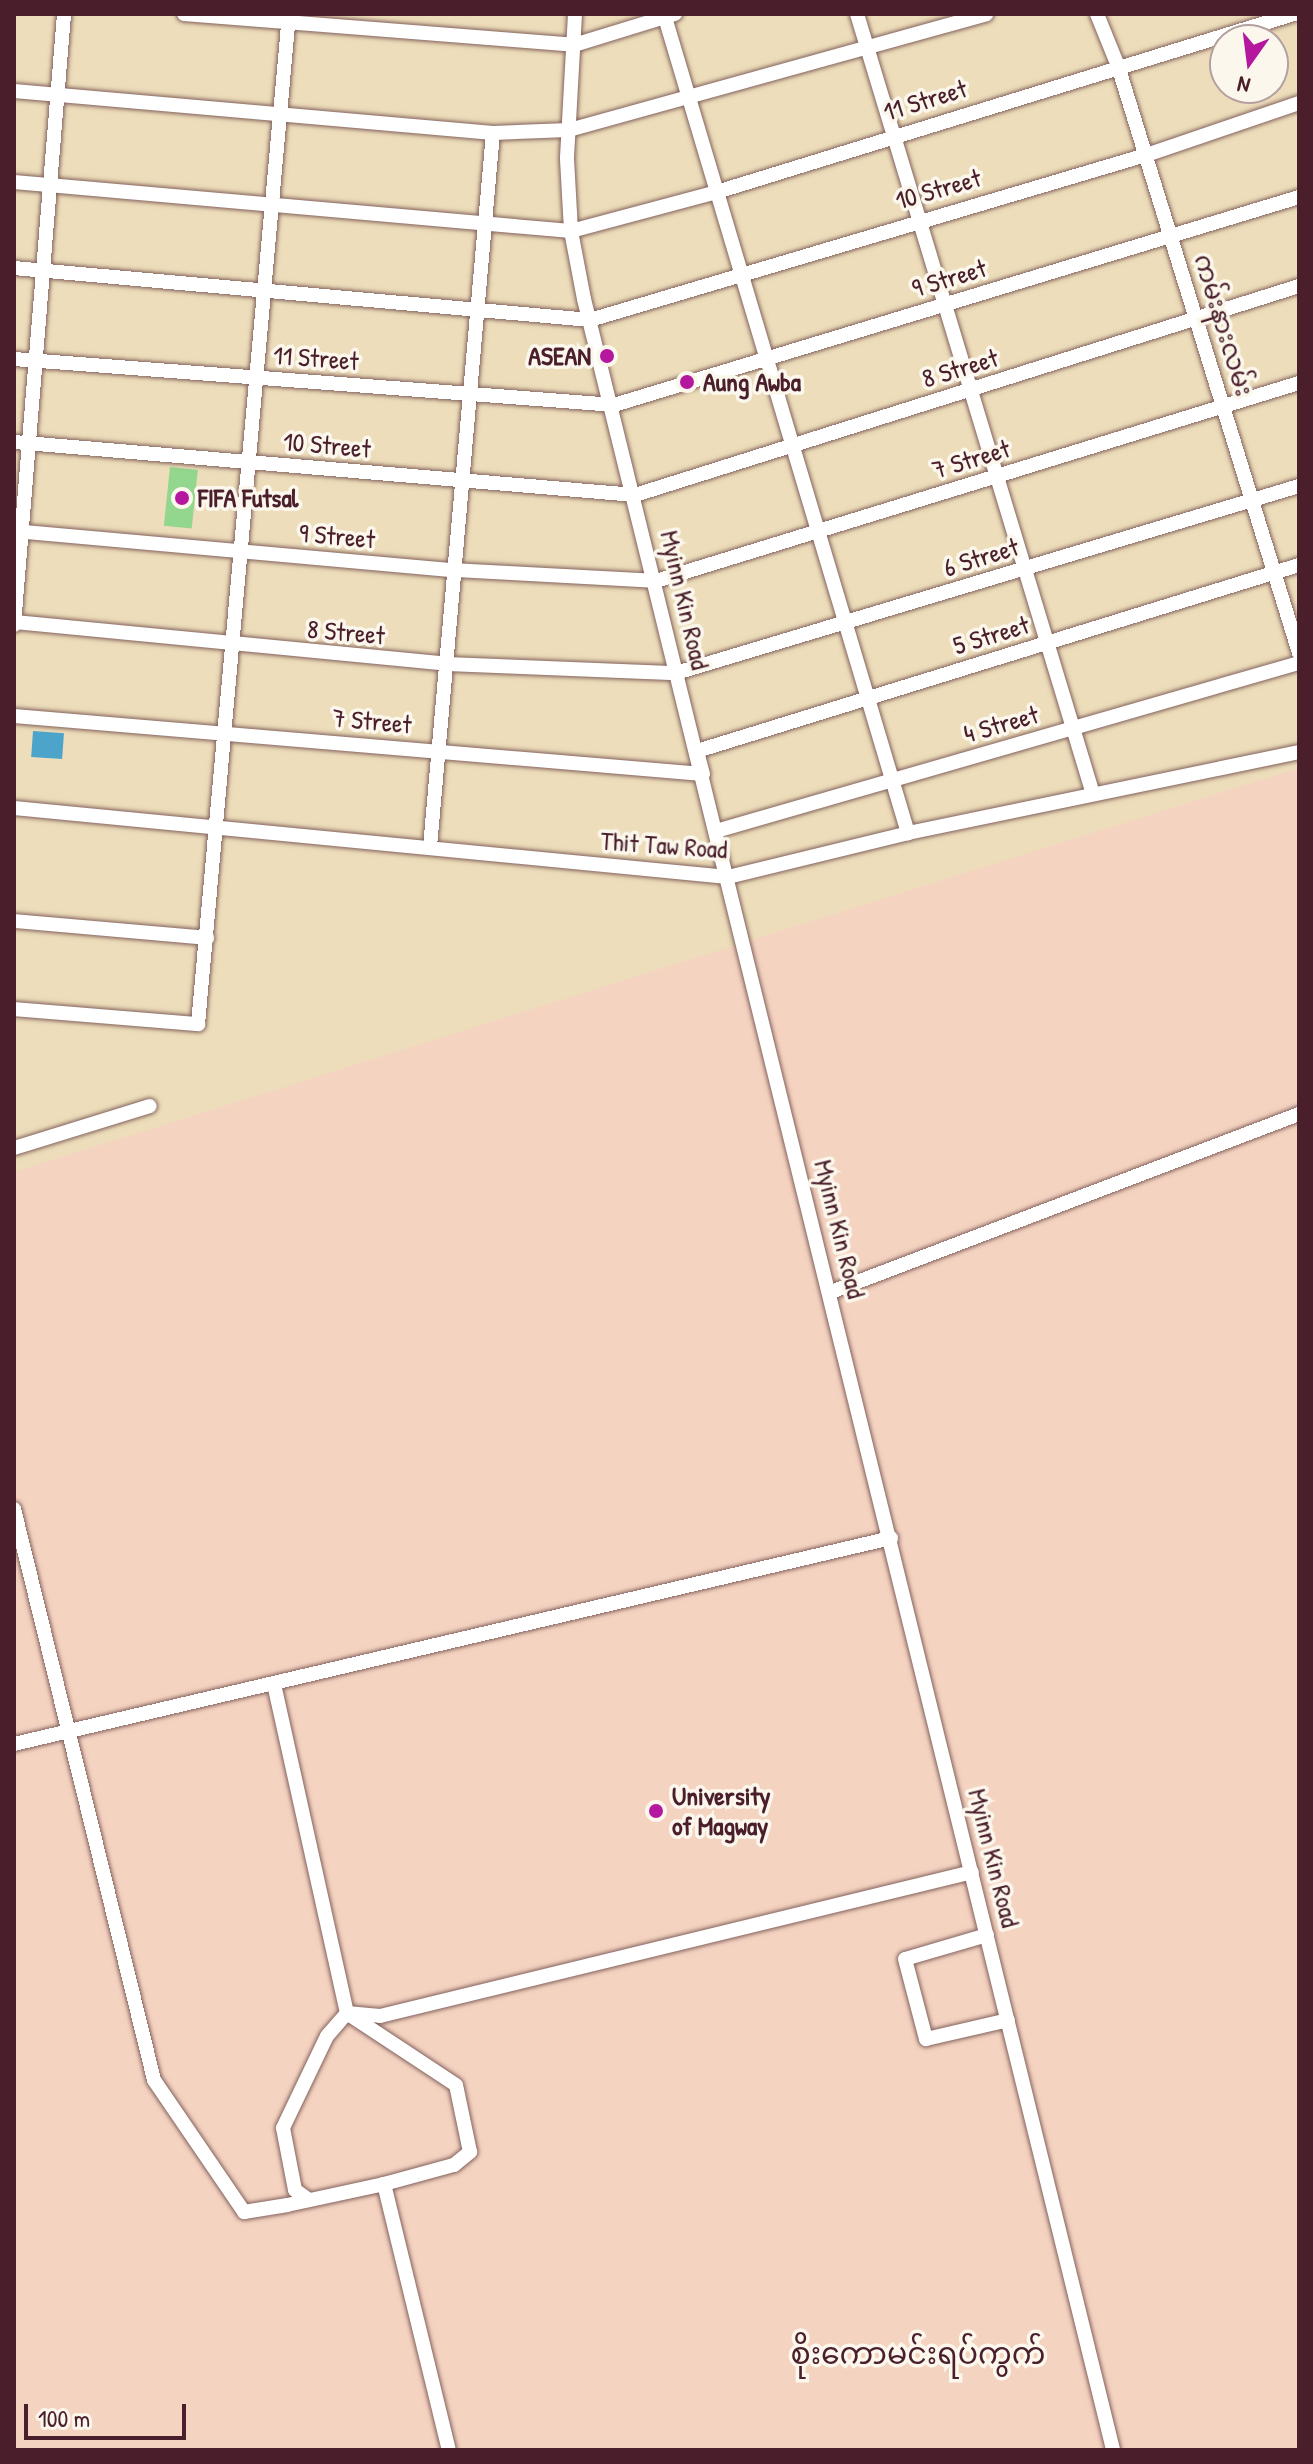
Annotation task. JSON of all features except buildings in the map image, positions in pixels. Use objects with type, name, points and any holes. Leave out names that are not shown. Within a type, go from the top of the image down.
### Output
[{"type":"street","points":[[14,623],[21,443],[35,360],[64,14]]},
{"type":"street","points":[[184,14],[289,18],[574,45],[668,15],[688,99],[720,191],[843,623],[908,833]]},
{"type":"street","name":"Myinn Kin Road","points":[[575,14],[569,130],[571,231],[590,320],[614,405],[676,673],[831,1292],[1113,2450]]},
{"type":"street","points":[[857,14],[997,476],[1022,569],[1093,794]]},
{"type":"street","points":[[14,91],[493,133],[569,130],[868,50],[986,14]]},
{"type":"street","name":"ကမ်းနားလမ်း","points":[[1097,14],[1118,66],[1299,653]]},
{"type":"street","name":"11 Street","points":[[14,182],[571,231],[720,191],[894,134],[1294,14]]},
{"type":"street","points":[[14,1009],[198,1024],[236,646],[289,18]]},
{"type":"street","name":"10 Street","points":[[590,320],[919,219],[1146,155],[1299,103]]},
{"type":"street","points":[[430,847],[493,133]]},
{"type":"street","name":"9 Street","points":[[614,405],[1299,197]]},
{"type":"street","points":[[14,268],[590,320]]},
{"type":"street","name":"8 Street","points":[[635,495],[1299,286]]},
{"type":"street","name":"11 Street","points":[[14,359],[614,405]]},
{"type":"street","name":"7 Street","points":[[656,581],[1299,383]]},
{"type":"street","name":"10 Street","points":[[21,443],[635,495]]},
{"type":"street","name":"6 Street","points":[[676,673],[1299,486]]},
{"type":"street","name":"9 Street","points":[[17,531],[454,570],[656,581]]},
{"type":"street","name":"5 Street","points":[[697,751],[1299,565]]},
{"type":"street","name":"8 Street","points":[[14,623],[448,664],[676,673]]},
{"type":"street","name":"4 Street","points":[[716,831],[1299,663]]},
{"type":"street","name":"7 Street","points":[[14,716],[703,774]]},
{"type":"street","name":"Thit Taw Road","points":[[14,808],[728,877],[908,833],[1299,752]]},
{"type":"street","points":[[14,921],[207,938]]},
{"type":"street","points":[[14,1148],[150,1106]]},
{"type":"street","points":[[831,1292],[1299,1114]]},
{"type":"street","points":[[14,1509],[154,2080],[244,2212],[384,2184],[454,2165],[470,2152],[465,2110],[456,2085],[347,2013],[274,1684]]},
{"type":"street","points":[[14,1744],[891,1538]]},
{"type":"street","points":[[309,2200],[295,2190],[283,2128],[327,2036],[347,2013],[395,2013],[972,1872]]},
{"type":"street","points":[[987,1935],[905,1959],[926,2039],[1008,2020]]},
{"type":"street","points":[[384,2184],[449,2450]]},
{"type":"shaded area","name":"University of Magway","points":[[1299,768],[1299,2450],[14,2450],[14,1172]]},
{"type":"green space","name":"FIFA Futsal","points":[[170,467],[198,470],[192,529],[164,526]]},
{"type":"water","points":[[33,731],[64,733],[62,759],[31,757]]},
{"type":"place","name":"ASEAN","points":[[607,356]]},
{"type":"place","name":"Aung Awba","points":[[687,382]]},
{"type":"place","name":"FIFA Futsal","points":[[182,498]]},
{"type":"place","name":"University of Magway","points":[[656,1811]]},
{"type":"district","name":"စိုးကောမင်းရပ်ကွက်","points":[[918,2353]]}]
